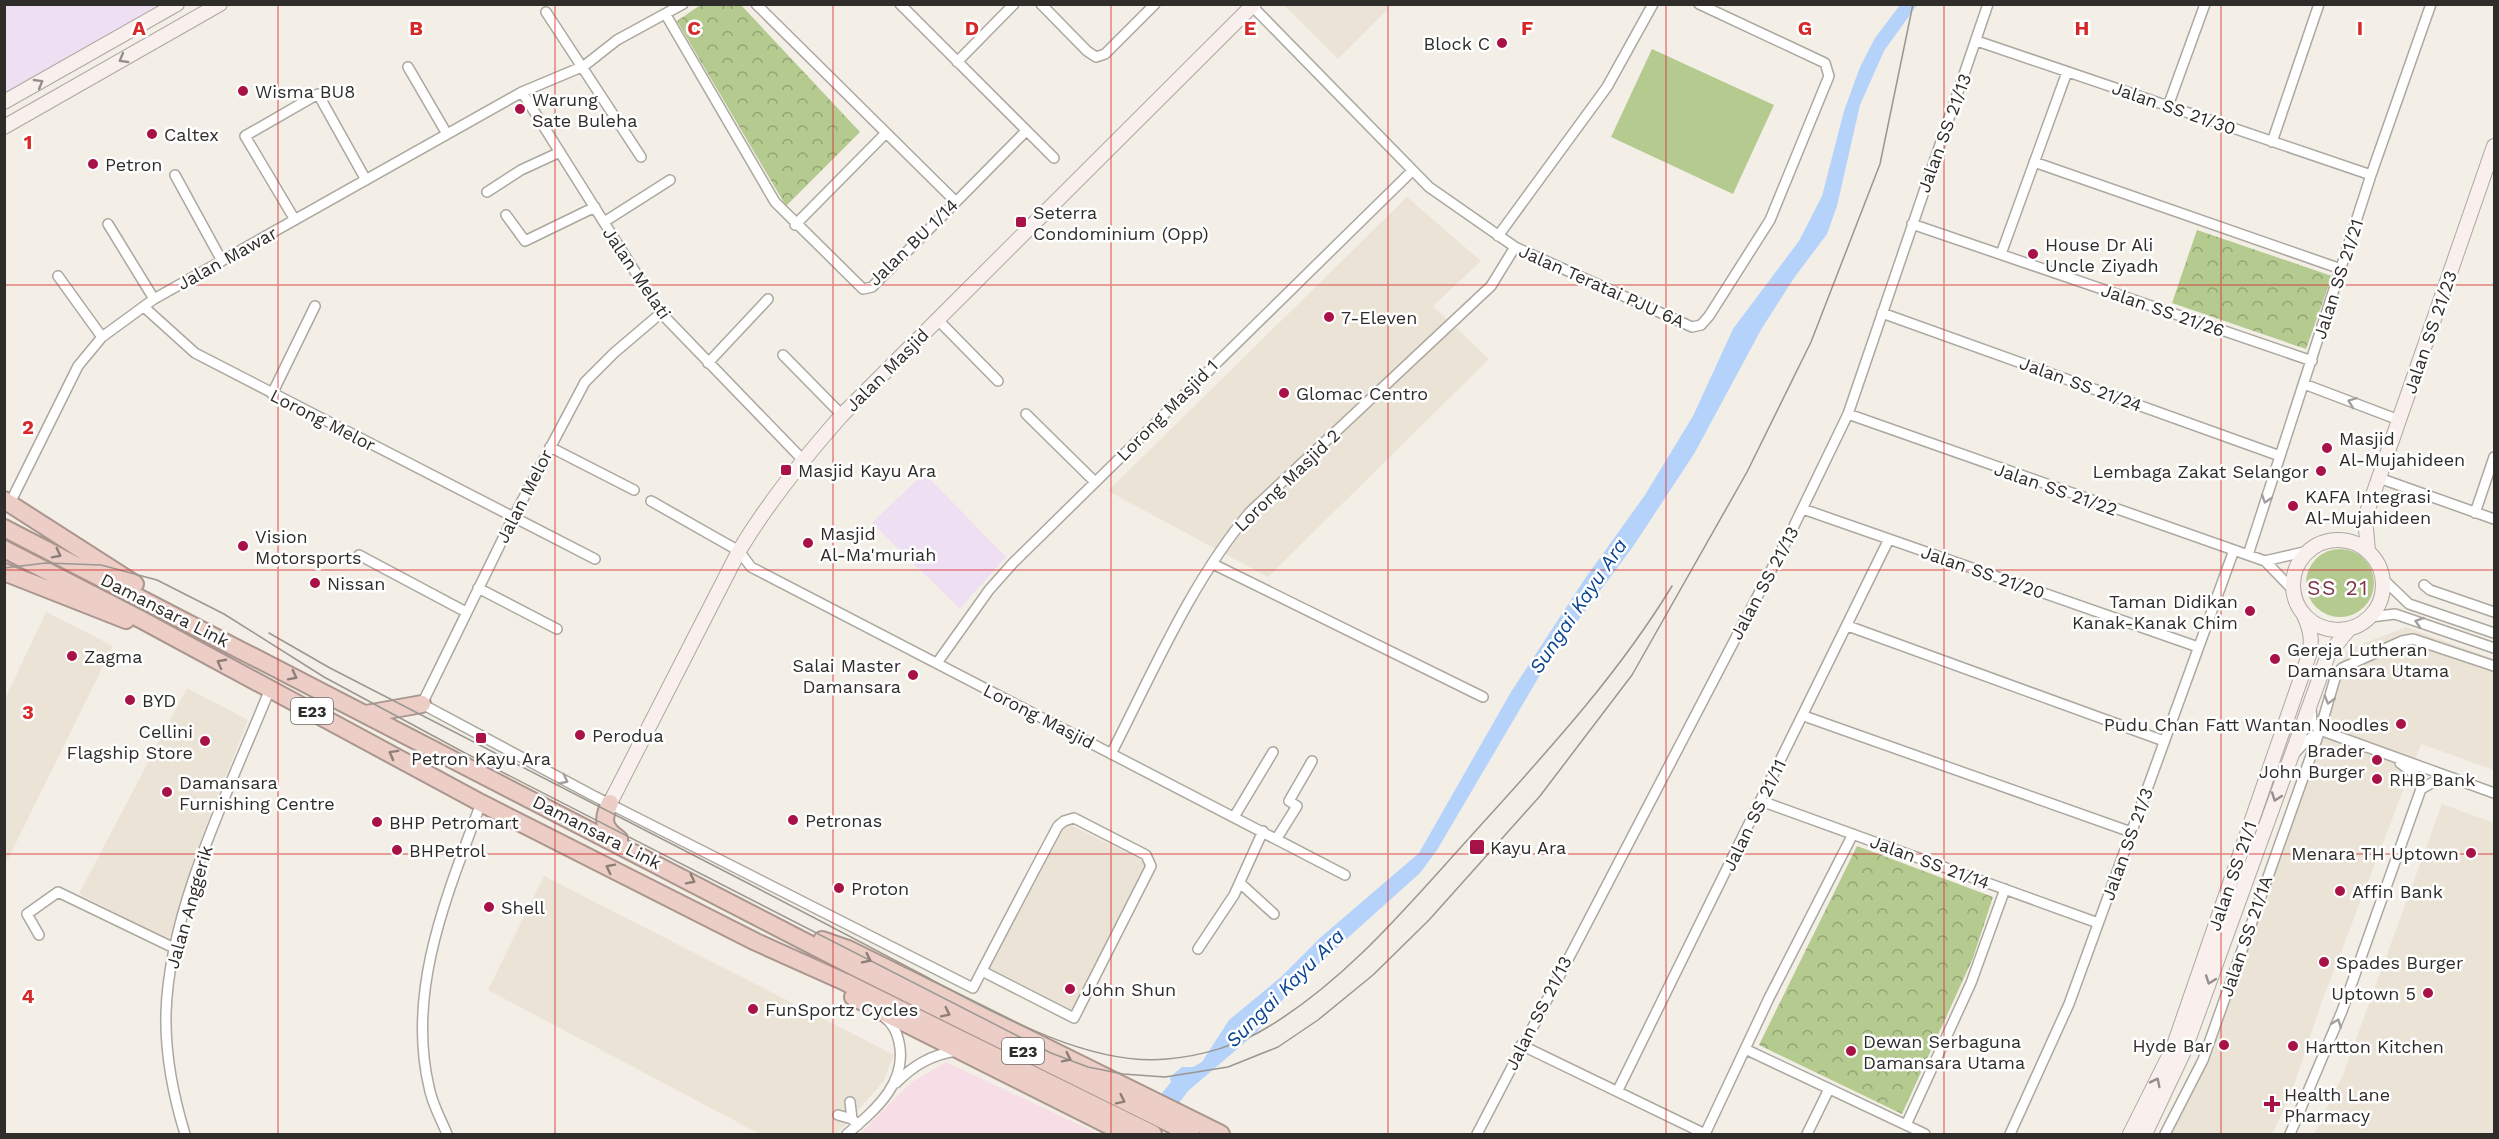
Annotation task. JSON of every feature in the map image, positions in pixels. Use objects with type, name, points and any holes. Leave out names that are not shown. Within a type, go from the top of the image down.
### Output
[{"type":"highway","points":[[7,502],[147,592],[178,616]]},
{"type":"highway","name":"Damansara Link","points":[[4,528],[645,856],[856,968],[1197,1130]]},
{"type":"highway","name":"Damansara Link","points":[[4,549],[270,688],[481,803],[756,942],[845,982],[1153,1134]]},
{"type":"highway","points":[[4,572],[122,621],[142,620]]},
{"type":"highway","points":[[366,714],[422,704]]},
{"type":"highway","points":[[610,803],[605,813],[607,831],[645,856]]},
{"type":"highway","points":[[773,923],[848,949],[1136,1092],[1197,1130],[1221,1134]]},
{"type":"highway","points":[[756,942],[874,1010],[1118,1131]]},
{"type":"street","points":[[4,102],[177,4]]},
{"type":"street","points":[[4,126],[220,4]]},
{"type":"street","name":"Jalan Mawar","points":[[7,502],[78,366],[102,337],[154,299],[522,92],[584,66],[617,40],[683,4]]},
{"type":"street","points":[[756,4],[955,201]]},
{"type":"street","points":[[900,4],[1054,158]]},
{"type":"street","points":[[957,62],[1014,4]]},
{"type":"street","points":[[1041,4],[1087,51],[1096,57],[1105,54],[1155,4]]},
{"type":"street","points":[[1498,236],[1607,87],[1653,4]]},
{"type":"street","name":"Jalan Teratai PJU 6A","points":[[1253,5],[1429,187],[1515,247],[1692,327],[1701,325],[1770,220],[1829,76],[1825,63],[1699,4]]},
{"type":"street","name":"Jalan SS 21/13","points":[[1477,1134],[1521,1045],[1803,509],[1848,414],[1988,4]]},
{"type":"street","points":[[2168,106],[2205,4]]},
{"type":"street","points":[[2272,142],[2319,4]]},
{"type":"street","name":"Jalan SS 21/21","points":[[2248,555],[2371,175],[2431,4]]},
{"type":"street","name":"Jalan Masjid","points":[[610,803],[739,551],[758,519],[803,460],[842,415],[1253,5]]},
{"type":"street","points":[[546,12],[584,66],[641,157]]},
{"type":"street","name":"Jalan BU 1/14","points":[[666,15],[775,202],[795,225],[863,289],[872,287],[1026,131]]},
{"type":"street","name":"Jalan SS 21/30","points":[[1977,41],[2371,175]]},
{"type":"street","points":[[408,67],[447,134]]},
{"type":"street","points":[[2001,254],[2067,72]]},
{"type":"street","name":"Jalan Melati","points":[[522,92],[661,313],[803,460]]},
{"type":"street","points":[[295,220],[245,136],[318,94],[366,180]]},
{"type":"street","points":[[795,225],[885,134]]},
{"type":"street","name":"Jalan SS 21/23","points":[[2368,551],[2365,518],[2494,146]]},
{"type":"street","points":[[487,192],[521,170],[560,152]]},
{"type":"street","points":[[2034,162],[2342,268]]},
{"type":"street","name":"Lorong Masjid 1","points":[[937,663],[989,590],[1095,482],[1412,171]]},
{"type":"street","points":[[175,175],[222,261]]},
{"type":"street","points":[[604,222],[670,180]]},
{"type":"street","points":[[506,214],[525,241],[595,207]]},
{"type":"street","points":[[108,224],[154,299]]},
{"type":"street","name":"Jalan SS 21/26","points":[[1912,224],[2312,361]]},
{"type":"street","name":"Lorong Masjid 2","points":[[1112,754],[1179,621],[1226,541],[1250,512],[1491,286],[1515,247]]},
{"type":"street","points":[[58,276],[102,337]]},
{"type":"street","points":[[708,363],[768,299]]},
{"type":"street","points":[[272,394],[315,306]]},
{"type":"street","name":"Lorong Melor","points":[[144,307],[195,353],[595,559]]},
{"type":"street","name":"Jalan Melor","points":[[422,704],[514,516],[585,382],[614,353],[661,313]]},
{"type":"street","name":"Jalan SS 21/24","points":[[1882,313],[2280,456]]},
{"type":"street","points":[[938,320],[998,381]]},
{"type":"street","points":[[783,355],[842,415]]},
{"type":"street","points":[[2304,384],[2399,420]]},
{"type":"street","points":[[1026,414],[1095,482]]},
{"type":"street","name":"Jalan SS 21/22","points":[[1848,414],[1992,467],[2265,561],[2293,590]]},
{"type":"street","points":[[550,447],[634,490]]},
{"type":"street","points":[[2475,513],[2494,457]]},
{"type":"street","points":[[2379,478],[2494,519]]},
{"type":"street","name":"Lorong Masjid","points":[[651,501],[739,551],[751,567],[1345,875]]},
{"type":"street","name":"Jalan SS 21/20","points":[[1803,509],[2198,646]]},
{"type":"street","name":"Jalan SS 21/23","points":[[2342,540],[2365,518]]},
{"type":"street","name":"Jalan SS 21/11","points":[[1618,1090],[1804,716],[1889,539]]},
{"type":"street","points":[[2265,561],[2342,540],[2360,546],[2368,551],[2380,569],[2383,579],[2379,604],[2371,616],[2349,629],[2337,631],[2324,628],[2303,614],[2293,590],[2296,569],[2308,551]]},
{"type":"street","name":"Jalan SS 21/3","points":[[2010,1134],[2068,1004],[2234,550]]},
{"type":"street","points":[[359,555],[466,612]]},
{"type":"street","points":[[1213,564],[1483,697]]},
{"type":"street","points":[[2383,579],[2409,604],[2494,633]]},
{"type":"street","points":[[2424,585],[2430,590],[2494,612]]},
{"type":"street","points":[[478,588],[557,628]]},
{"type":"street","name":"Jalan SS 21/1","points":[[2130,1134],[2173,1048],[2309,655],[2312,643],[2310,629],[2303,614]]},
{"type":"street","points":[[2371,616],[2395,614],[2494,648]]},
{"type":"street","points":[[1848,626],[2164,741]]},
{"type":"street","name":"Jalan SS 21/1","points":[[2145,1134],[2185,1049],[2328,655],[2349,629]]},
{"type":"street","name":"Jalan SS 21/1A","points":[[2165,1134],[2203,1060],[2319,732],[2336,675],[2342,668],[2402,641],[2422,640],[2494,666]]},
{"type":"street","name":"Jalan Anggerik","points":[[185,1134],[171,1088],[167,1039],[166,1014],[174,948],[210,835],[270,688]]},
{"type":"street","points":[[2310,701],[2312,722],[2319,732],[2404,765],[2414,773],[2421,789]]},
{"type":"street","points":[[422,704],[518,756],[973,988],[1058,826],[1064,821],[1074,818],[1146,855],[1151,862],[1074,1018],[982,971]]},
{"type":"street","points":[[1804,716],[2131,832]]},
{"type":"street","points":[[2290,759],[2306,741],[2319,732]]},
{"type":"street","points":[[2319,732],[2494,793]]},
{"type":"street","points":[[1234,817],[1273,752]]},
{"type":"street","points":[[1277,838],[1297,806],[1289,801],[1312,761]]},
{"type":"street","points":[[2290,1134],[2342,1011],[2421,789],[2437,780],[2451,778]]},
{"type":"street","name":"Jalan SS 21/14","points":[[1761,801],[2098,923]]},
{"type":"street","points":[[447,1134],[429,1087],[423,1041],[426,972],[446,896],[481,803]]},
{"type":"street","points":[[1198,949],[1240,883],[1263,831]]},
{"type":"street","points":[[1521,1045],[1705,1134],[1853,834]]},
{"type":"street","points":[[1240,883],[1274,914]]},
{"type":"street","points":[[1906,1125],[1975,974],[2005,889]]},
{"type":"street","points":[[39,935],[27,914],[58,892],[174,948]]},
{"type":"street","points":[[874,1010],[889,1021],[898,1037],[901,1065],[894,1085]]},
{"type":"street","points":[[1745,1049],[1925,1134]]},
{"type":"street","points":[[847,1134],[855,1122],[913,1066],[944,1053],[956,1051]]},
{"type":"street","points":[[1807,1134],[1829,1089]]},
{"type":"street","points":[[850,1102],[855,1122]]},
{"type":"street","points":[[838,1114],[855,1122]]},
{"type":"shaded area","points":[[5,5],[163,5],[5,96]]},
{"type":"shaded area","points":[[1284,5],[1392,5],[1338,59]]},
{"type":"shaded area","points":[[1407,197],[1481,261],[1433,306],[1489,359],[1268,577],[1108,491]]},
{"type":"shaded area","points":[[924,473],[1006,557],[960,609],[872,523]]},
{"type":"shaded area","points":[[46,612],[113,646],[5,865],[5,699]]},
{"type":"shaded area","points":[[2406,627],[2494,659],[2494,770],[2421,744],[2321,1004],[2291,1094],[2272,1134],[2170,1134],[2208,1056],[2323,699],[2347,650]]},
{"type":"shaded area","points":[[187,688],[248,720],[197,849],[169,940],[79,894]]},
{"type":"shaded area","points":[[2442,804],[2494,823],[2494,1134],[2314,1134],[2343,1075]]},
{"type":"shaded area","points":[[1056,818],[1156,867],[1079,1017],[979,965]]},
{"type":"shaded area","points":[[544,876],[894,1055],[883,1082],[837,1134],[760,1134],[488,990]]},
{"type":"shaded area","points":[[946,1062],[1099,1134],[860,1134],[912,1082]]},
{"type":"green space","points":[[702,4],[741,5],[860,132],[786,206],[677,21]]},
{"type":"green space","points":[[1652,49],[1774,105],[1733,194],[1611,137]]},
{"type":"green space","points":[[2197,230],[2332,276],[2306,349],[2172,303]]},
{"type":"green space","points":[[2340,549],[2353,552],[2364,559],[2371,570],[2374,583],[2371,596],[2364,607],[2353,614],[2340,617],[2327,614],[2316,607],[2309,596],[2306,583],[2309,570],[2316,559],[2327,552]]},
{"type":"green space","points":[[1857,846],[1993,897],[1973,958],[1902,1114],[1759,1045]]},
{"type":"water","name":"Sungai Kayu Ara","points":[[1900,5],[1917,5],[1884,51],[1860,105],[1837,206],[1827,234],[1794,278],[1762,328],[1694,454],[1632,548],[1550,658],[1437,850],[1420,873],[1293,987],[1256,1033],[1188,1091],[1156,1134],[1129,1134],[1171,1082],[1170,1077],[1182,1067],[1193,1067],[1202,1062],[1229,1020],[1281,977],[1321,937],[1419,853],[1511,692],[1584,580],[1645,495],[1693,416],[1733,329],[1799,241],[1822,196],[1844,111],[1860,67],[1875,38]]},
{"type":"tram line","points":[[4,568],[46,563],[101,565],[157,580],[224,614],[324,677],[465,753],[1051,1053],[1088,1067],[1123,1074],[1165,1077],[1228,1067],[1278,1047],[1318,1020],[1373,975],[1429,920],[1540,796],[1632,675],[1747,472],[1811,342],[1880,164],[1913,4]]},
{"type":"tram line","points":[[269,633],[330,668],[1029,1029],[1100,1053],[1134,1059],[1167,1059],[1220,1049],[1268,1027],[1325,986],[1377,939],[1577,716],[1627,653],[1672,586]]},
{"type":"place","name":"Block C","points":[[1502,43]]},
{"type":"place","name":"Wisma BU8","points":[[243,91]]},
{"type":"place","name":"Warung Sate Buleha","points":[[520,109]]},
{"type":"place","name":"Caltex","points":[[152,134]]},
{"type":"place","name":"Petron","points":[[93,164]]},
{"type":"place","name":"Seterra Condominium (Opp)","points":[[1021,222]]},
{"type":"place","name":"House Dr Ali Uncle Ziyadh","points":[[2033,254]]},
{"type":"place","name":"7-Eleven","points":[[1329,317]]},
{"type":"place","name":"Glomac Centro","points":[[1284,393]]},
{"type":"place","name":"Masjid Al-Mujahideen","points":[[2327,448]]},
{"type":"place","name":"Masjid Kayu Ara","points":[[786,470]]},
{"type":"place","name":"Lembaga Zakat Selangor","points":[[2321,471]]},
{"type":"place","name":"KAFA Integrasi Al-Mujahideen","points":[[2293,506]]},
{"type":"place","name":"Masjid Al-Ma'muriah","points":[[808,543]]},
{"type":"place","name":"Vision Motorsports","points":[[243,546]]},
{"type":"place","name":"Nissan","points":[[315,583]]},
{"type":"place","name":"Taman Didikan Kanak-Kanak Chim","points":[[2250,611]]},
{"type":"place","name":"Zagma","points":[[72,656]]},
{"type":"place","name":"Gereja Lutheran Damansara Utama","points":[[2275,659]]},
{"type":"place","name":"Salai Master Damansara","points":[[913,675]]},
{"type":"place","name":"BYD","points":[[130,700]]},
{"type":"place","name":"Pudu Chan Fatt Wantan Noodles","points":[[2401,724]]},
{"type":"place","name":"Perodua","points":[[580,735]]},
{"type":"place","name":"Petron Kayu Ara","points":[[481,738]]},
{"type":"place","name":"Cellini Flagship Store","points":[[205,741]]},
{"type":"place","name":"Brader John Burger","points":[[2377,760]]},
{"type":"place","name":"RHB Bank","points":[[2377,779]]},
{"type":"place","name":"Damansara Furnishing Centre","points":[[167,792]]},
{"type":"place","name":"Petronas","points":[[793,820]]},
{"type":"place","name":"BHP Petromart","points":[[377,822]]},
{"type":"place","name":"Kayu Ara","points":[[1477,847]]},
{"type":"place","name":"BHPetrol","points":[[397,850]]},
{"type":"place","name":"Menara TH Uptown","points":[[2471,853]]},
{"type":"place","name":"Proton","points":[[839,888]]},
{"type":"place","name":"Affin Bank","points":[[2340,891]]},
{"type":"place","name":"Shell","points":[[489,907]]},
{"type":"place","name":"Spades Burger","points":[[2324,962]]},
{"type":"place","name":"John Shun","points":[[1070,989]]},
{"type":"place","name":"Uptown 5","points":[[2428,993]]},
{"type":"place","name":"FunSportz Cycles","points":[[753,1009]]},
{"type":"place","name":"Hyde Bar","points":[[2224,1045]]},
{"type":"place","name":"Hartton Kitchen","points":[[2293,1046]]},
{"type":"place","name":"Dewan Serbaguna Damansara Utama","points":[[1851,1051]]},
{"type":"place","name":"Health Lane Pharmacy","points":[[2272,1104]]},
{"type":"district","name":"SS 21","points":[[2338,587]]}]
